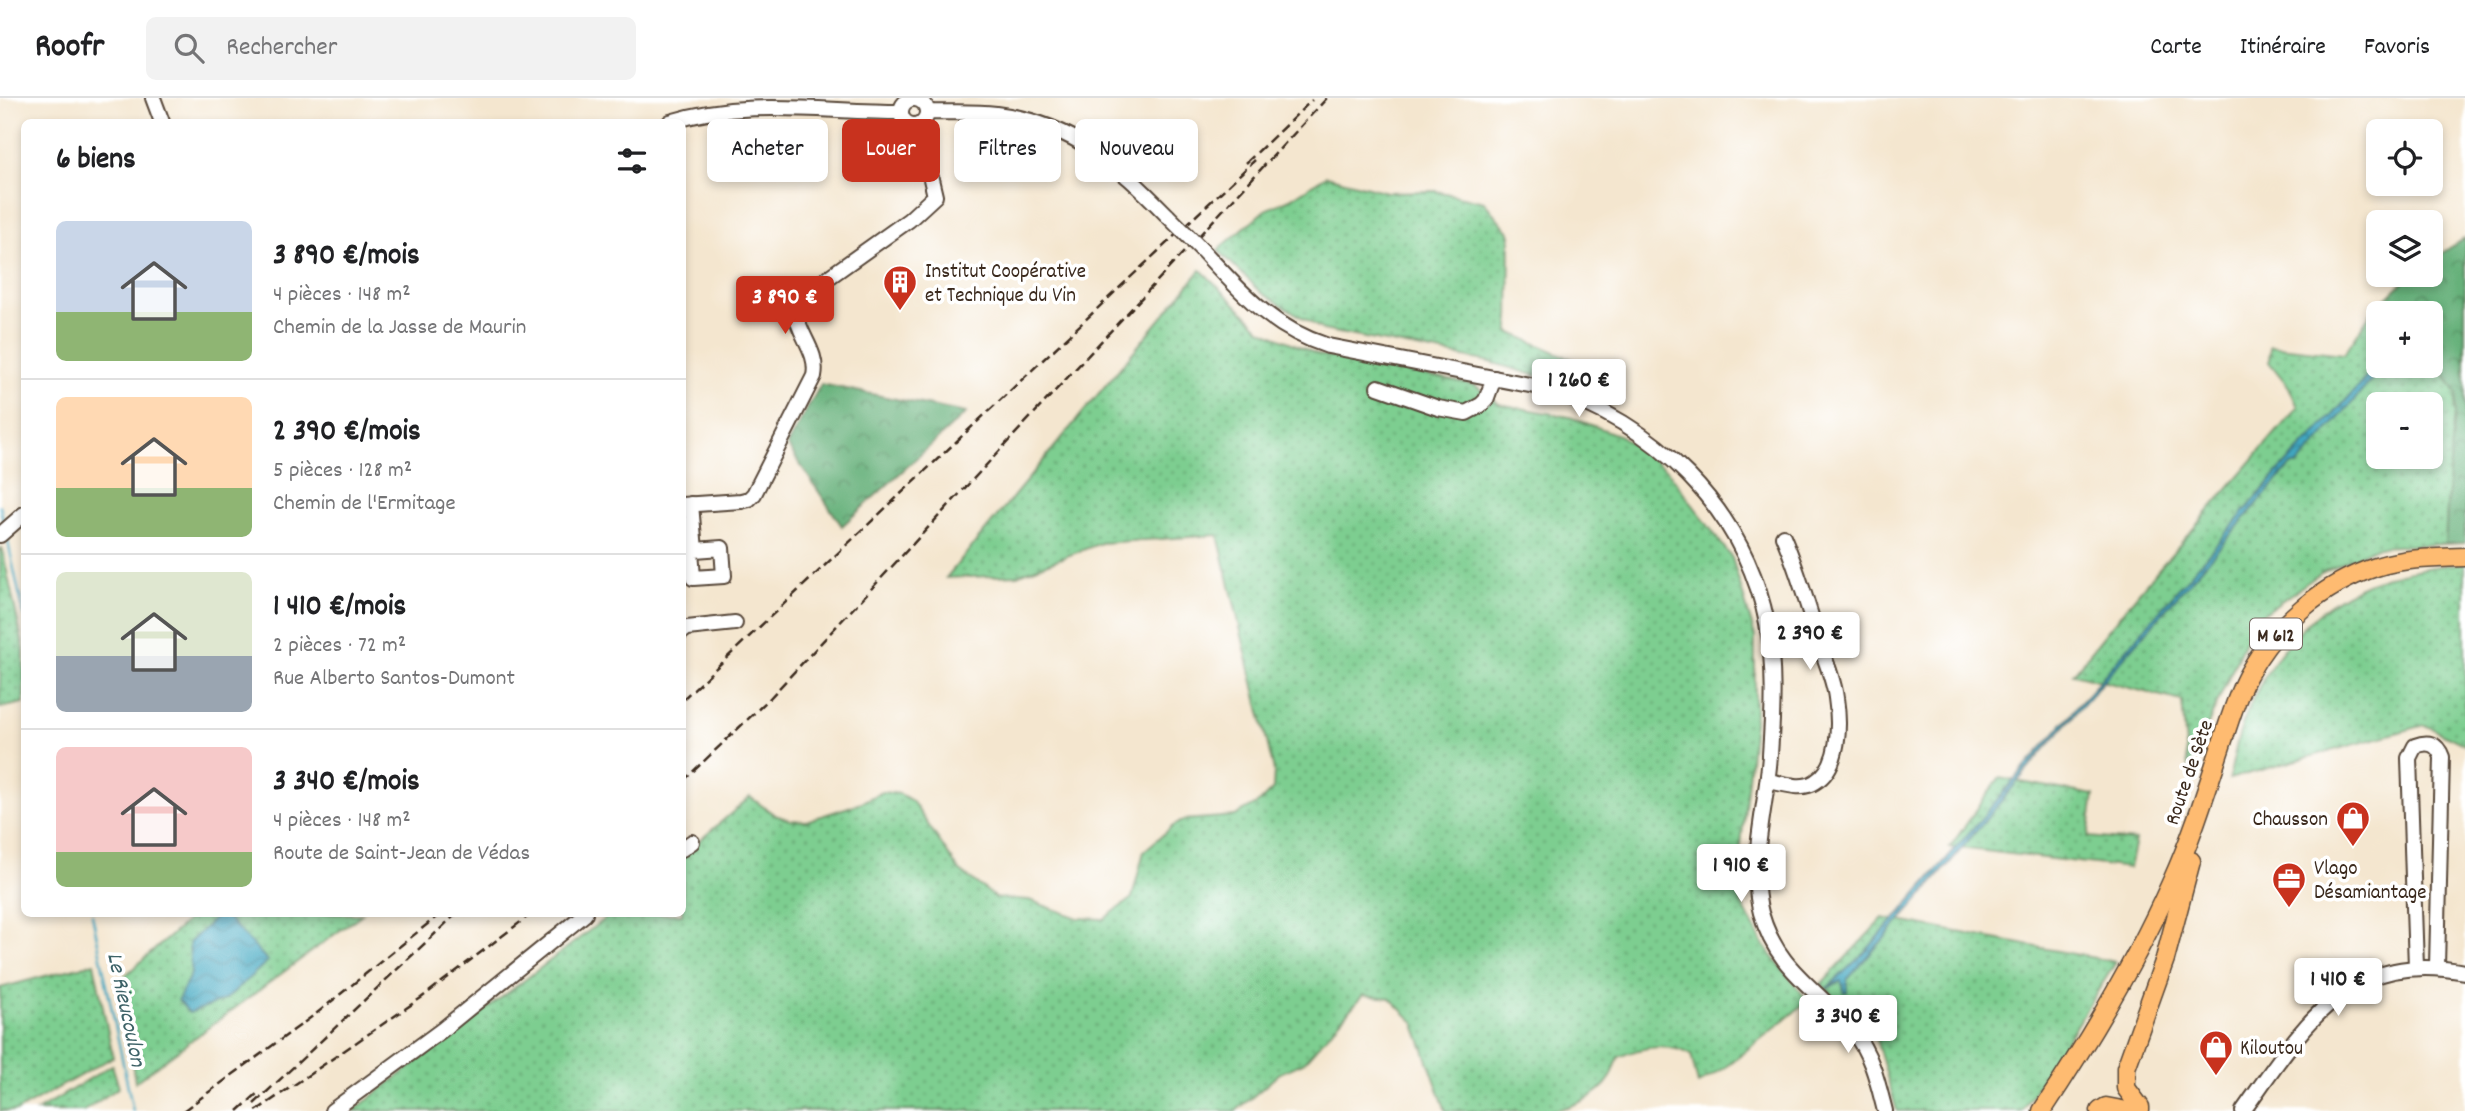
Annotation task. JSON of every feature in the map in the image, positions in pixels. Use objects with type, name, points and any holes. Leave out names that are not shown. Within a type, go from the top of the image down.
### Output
[{"type":"main road","name":"Route de Sète","points":[[2042,1111],[2108,1007],[2138,951],[2173,879],[2248,674],[2274,637],[2293,615],[2323,592],[2376,567],[2415,559],[2463,558]]},
{"type":"main road","name":"M 612","points":[[2140,1111],[2126,1088],[2126,1068],[2165,959],[2199,835],[2194,824]]},
{"type":"main road","points":[[2100,1111],[2105,1107],[2127,1111]]},
{"type":"street","points":[[153,98],[161,119]]},
{"type":"street","points":[[695,550],[687,504],[749,499],[754,494],[814,376],[815,359],[797,322],[798,302],[808,292],[909,220],[935,196],[922,118],[925,105],[915,99],[904,104],[901,112],[906,122],[922,118],[1000,114],[1062,132],[1111,161],[1262,312],[1301,336],[1346,350],[1494,377],[1564,394],[1600,409],[1634,429],[1686,472],[1729,526],[1755,581],[1766,622],[1772,660],[1773,705],[1757,879],[1761,914],[1783,961],[1856,1034],[1877,1077],[1885,1111]]},
{"type":"street","points":[[680,119],[710,110],[743,107],[785,106],[901,112]]},
{"type":"street","points":[[1378,387],[1437,408],[1466,413],[1486,400],[1494,377]]},
{"type":"street","points":[[0,535],[21,517]]},
{"type":"street","points":[[1768,782],[1794,786],[1814,783],[1825,774],[1833,756],[1837,736],[1836,695],[1794,561],[1783,536]]},
{"type":"street","points":[[686,629],[735,623]]},
{"type":"street","points":[[2416,967],[2409,758],[2415,746],[2424,743],[2431,743],[2439,748],[2442,757],[2437,967]]},
{"type":"street","points":[[332,1111],[442,1030],[581,917]]},
{"type":"street","points":[[2243,1111],[2305,1026],[2327,1004],[2351,986],[2379,975],[2416,967],[2437,967],[2465,972]]},
{"type":"green space","points":[[1326,176],[1387,192],[1436,191],[1484,202],[1510,233],[1509,332],[1585,365],[1589,391],[1490,362],[1323,330],[1262,293],[1218,250],[1265,210],[1290,199]]},
{"type":"green space","points":[[2465,238],[2465,543],[2445,544],[2457,394],[2443,371],[2443,301],[2383,301],[2398,287],[2443,287],[2443,252]]},
{"type":"green space","points":[[1201,270],[1262,330],[1319,355],[1475,385],[1499,404],[1570,417],[1621,436],[1668,471],[1732,558],[1755,636],[1755,713],[1740,855],[1739,899],[1763,944],[1808,1001],[1723,1069],[1698,1084],[1691,1055],[1674,1048],[1655,1047],[1619,1057],[1611,1077],[1599,1091],[1574,1104],[1548,1111],[1446,1111],[1414,1022],[1390,998],[1363,995],[1303,1063],[1280,1073],[1236,1111],[353,1111],[607,917],[686,917],[686,852],[750,797],[775,815],[806,821],[858,804],[882,792],[900,794],[912,801],[959,870],[996,898],[1029,900],[1078,918],[1104,919],[1132,898],[1144,851],[1173,826],[1184,820],[1235,816],[1260,802],[1273,789],[1274,771],[1218,535],[1101,543],[1017,575],[946,578]]},
{"type":"green space","points":[[2366,321],[2366,378],[2443,378],[2443,371],[2457,394],[2445,544],[2376,547],[2321,573],[2254,620],[2188,770],[2182,701],[2073,674],[2138,593],[2298,407],[2289,387],[2269,362],[2270,346],[2344,354]]},
{"type":"green space","points":[[821,384],[966,413],[842,526],[787,445]]},
{"type":"green space","points":[[2,548],[21,636],[21,704],[0,708]]},
{"type":"green space","points":[[2465,563],[2465,745],[2425,725],[2229,779],[2236,745],[2250,705],[2272,665],[2301,629],[2336,600],[2369,583],[2395,574]]},
{"type":"green space","points":[[1999,778],[2094,795],[2088,837],[2135,841],[2129,868],[1950,847]]},
{"type":"green space","points":[[192,917],[358,917],[135,1082],[119,981]]},
{"type":"green space","points":[[1883,918],[2116,962],[2022,1111],[1897,1111],[1876,1039],[1821,984]]},
{"type":"green space","points":[[94,963],[113,1057],[17,1111],[0,1111],[0,988]]},
{"type":"green space","points":[[112,1065],[119,1087],[84,1111],[37,1111]]},
{"type":"water","points":[[2366,378],[2374,378],[2298,465],[2291,465],[2043,751],[1922,896],[1847,980],[1847,992],[1844,992],[1841,981],[1826,989],[1901,912],[2281,469]]},
{"type":"water","points":[[216,917],[227,917],[268,961],[225,1000],[189,1013],[178,1000],[191,973],[189,943]]},
{"type":"waterway","name":"Le Rieucoulon","points":[[0,506],[4,524]]},
{"type":"waterway","name":"Le Rieucoulon","points":[[7,537],[21,602]]},
{"type":"waterway","name":"Le Rieucoulon","points":[[93,917],[133,1111]]},
{"type":"railway","points":[[686,778],[769,699],[1327,98]]},
{"type":"railway","points":[[1246,163],[1312,100]]},
{"type":"railway","points":[[686,696],[1255,160]]},
{"type":"railway","points":[[183,1111],[317,1013],[436,917]]},
{"type":"railway","points":[[254,1104],[453,917]]},
{"type":"railway","points":[[256,1111],[421,998],[527,917]]},
{"type":"railway","points":[[238,1111],[259,1092]]},
{"type":"place","name":"Institut Coopérative et Technique du Vin","points":[[900,312]]},
{"type":"place","name":"Chausson","points":[[2353,848]]},
{"type":"place","name":"Vlago Désamiantage","points":[[2289,909]]},
{"type":"place","name":"Kiloutou","points":[[2216,1077]]}]
